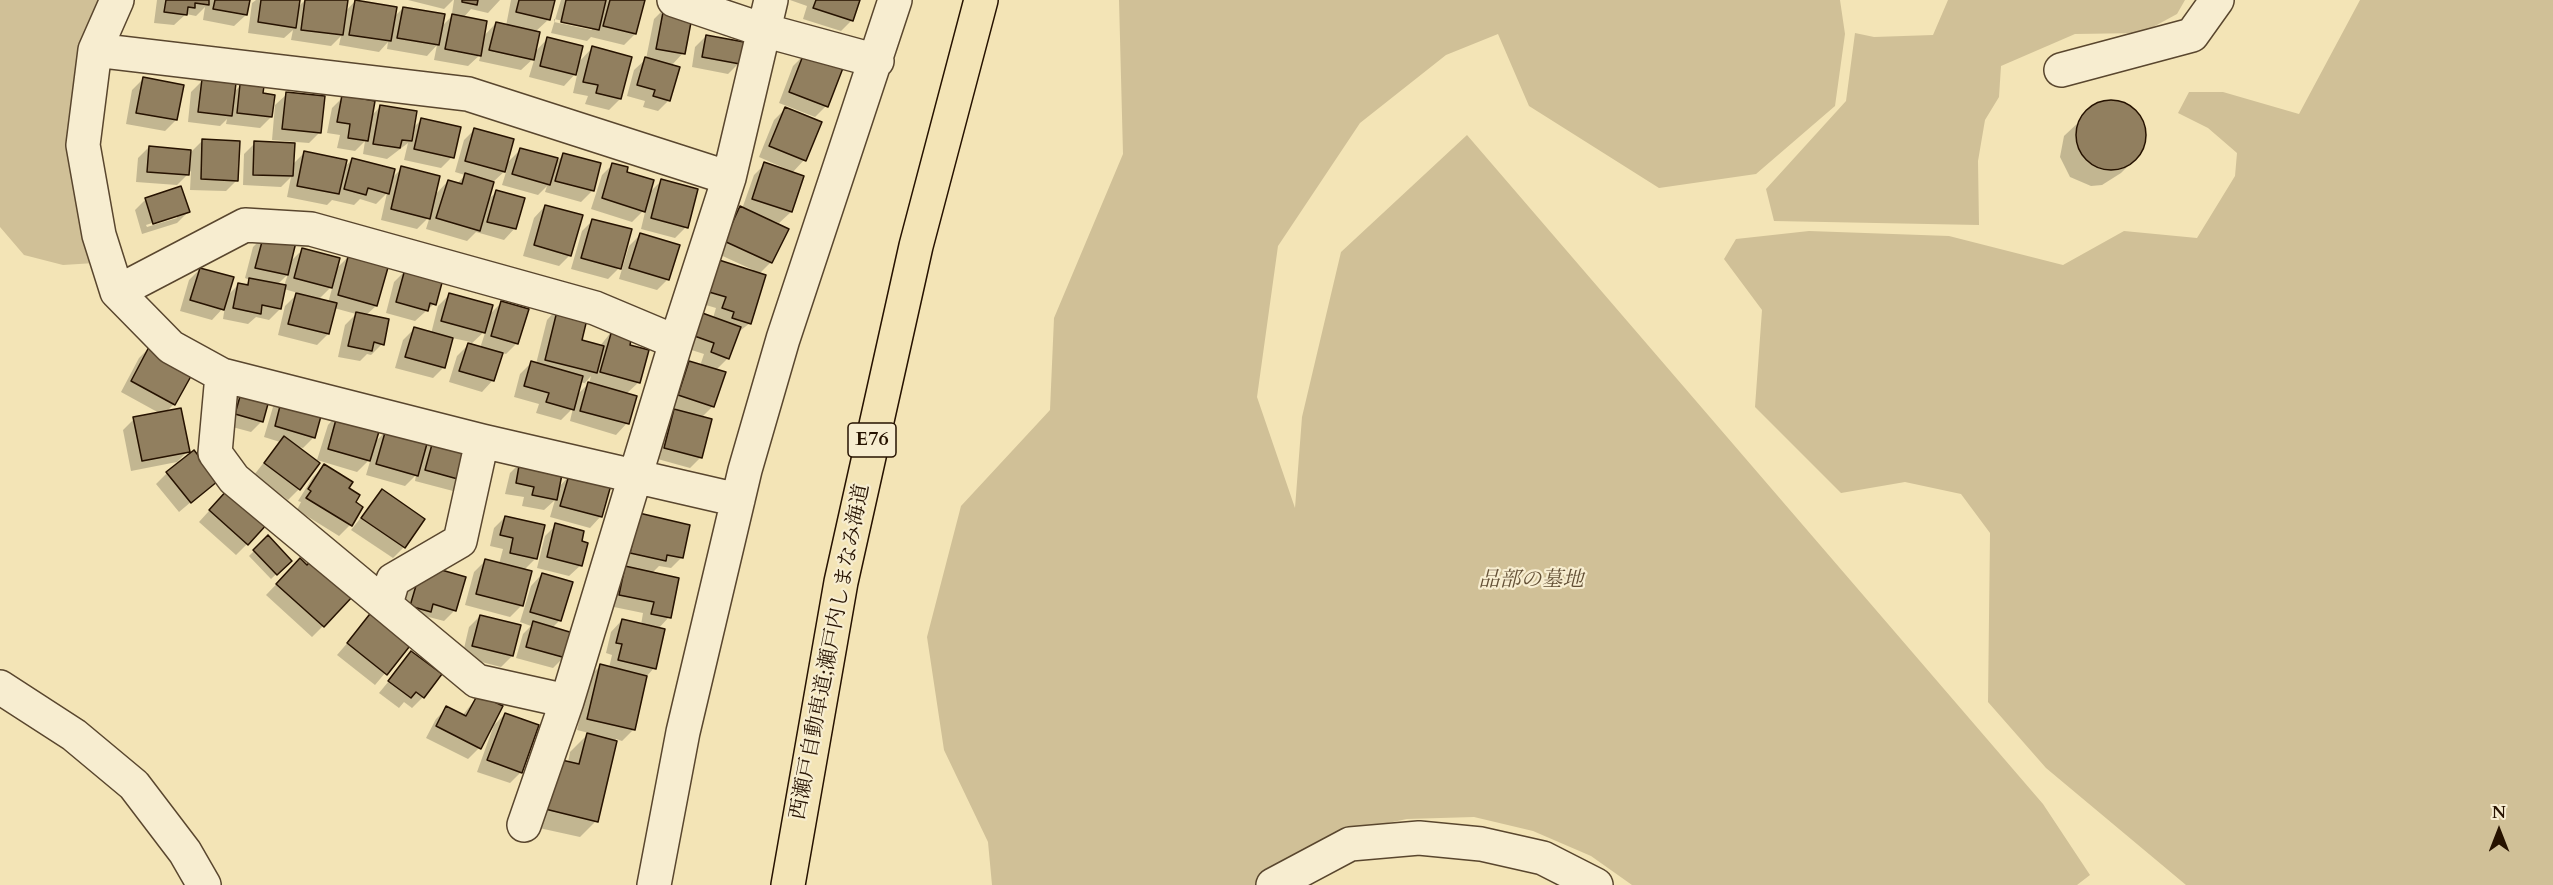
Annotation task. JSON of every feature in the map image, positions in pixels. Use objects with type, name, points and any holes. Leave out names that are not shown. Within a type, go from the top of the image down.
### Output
[{"type":"highway","name":"西瀬戸自動車道;瀬戸内しまなみ海道","points":[[788,885],[843,571],[916,246],[981,0]]},
{"type":"street","points":[[117,0],[95,50],[83,145],[99,235],[117,292],[171,347],[222,375],[482,441],[738,500]]},
{"type":"street","points":[[674,0],[767,15],[877,61]]},
{"type":"street","points":[[654,885],[683,732],[738,500],[783,339],[877,61],[895,0]]},
{"type":"street","points":[[2061,70],[2192,35],[2217,0]]},
{"type":"street","points":[[524,825],[567,701],[676,342],[729,178],[767,15]]},
{"type":"street","points":[[95,50],[468,94],[729,178]]},
{"type":"street","points":[[117,292],[245,225],[311,229],[595,309],[676,342]]},
{"type":"street","points":[[222,375],[215,453],[234,478],[477,681],[567,701]]},
{"type":"street","points":[[386,604],[393,580],[460,541],[482,441]]},
{"type":"street","points":[[0,687],[74,735],[134,784],[185,852],[204,885]]},
{"type":"street","points":[[1273,885],[1350,844],[1419,838],[1481,844],[1543,858],[1596,885]]},
{"type":"green space","points":[[0,0],[103,0],[95,263],[63,265],[24,255],[0,227]]},
{"type":"green space","name":"品部の墓地","points":[[1119,0],[1840,0],[1845,34],[1835,106],[1756,174],[1659,188],[1529,106],[1498,34],[1446,55],[1360,123],[1278,246],[1257,397],[1295,508],[1302,417],[1341,252],[1467,135],[2043,804],[2090,875],[2077,885],[1632,885],[1591,856],[1533,831],[1474,817],[1407,819],[1349,831],[1255,885],[992,885],[988,842],[944,750],[927,637],[961,506],[1050,410],[1054,318],[1123,154]]},
{"type":"green space","points":[[1948,0],[2185,0],[2177,14],[2142,33],[2075,34],[2001,66],[1999,97],[1985,120],[1978,161],[1979,225],[1774,221],[1766,189],[1846,101],[1855,33],[1874,37],[1933,35]]},
{"type":"green space","points":[[2360,0],[2553,0],[2553,885],[2186,885],[2046,768],[1988,702],[1990,533],[1961,494],[1905,482],[1841,493],[1755,407],[1762,310],[1724,259],[1736,239],[1809,231],[1949,236],[2063,265],[2124,231],[2197,238],[2235,176],[2237,153],[2208,128],[2178,113],[2189,92],[2223,92],[2299,114]]},
{"type":"building","points":[[166,0],[209,0],[209,5],[195,3],[195,8],[188,7],[187,15],[164,12]]},
{"type":"building","points":[[215,0],[250,0],[247,15],[213,9]]},
{"type":"building","points":[[261,0],[300,0],[296,28],[258,22]]},
{"type":"building","points":[[305,0],[348,0],[343,35],[301,30]]},
{"type":"building","points":[[355,0],[397,7],[391,41],[349,35]]},
{"type":"building","points":[[462,0],[478,0],[477,5],[462,2]]},
{"type":"building","points":[[519,0],[555,0],[550,20],[516,12]]},
{"type":"building","points":[[566,0],[606,0],[599,30],[561,22]]},
{"type":"building","points":[[610,0],[645,0],[636,34],[603,26]]},
{"type":"building","points":[[816,0],[860,0],[853,21],[813,8]]},
{"type":"building","points":[[403,7],[445,14],[439,45],[397,38]]},
{"type":"building","points":[[664,7],[693,12],[685,54],[656,49]]},
{"type":"building","points":[[452,14],[487,21],[481,56],[445,49]]},
{"type":"building","points":[[496,22],[540,32],[534,60],[489,50]]},
{"type":"building","points":[[706,35],[744,42],[740,64],[702,57]]},
{"type":"building","points":[[547,37],[583,46],[576,75],[540,66]]},
{"type":"building","points":[[592,46],[632,57],[621,99],[596,93],[598,85],[583,82]]},
{"type":"building","points":[[804,53],[843,68],[828,107],[789,92]]},
{"type":"building","points":[[645,57],[680,67],[670,101],[653,96],[655,90],[637,85]]},
{"type":"building","points":[[143,77],[184,85],[177,120],[136,113]]},
{"type":"building","points":[[202,79],[236,83],[232,116],[198,112]]},
{"type":"building","points":[[240,84],[264,86],[263,93],[275,95],[272,117],[237,113]]},
{"type":"building","points":[[286,92],[325,96],[321,133],[282,129]]},
{"type":"building","points":[[342,95],[375,101],[368,141],[348,138],[350,124],[337,122]]},
{"type":"building","points":[[2111,100],[2124,103],[2136,110],[2143,122],[2146,135],[2143,148],[2136,160],[2124,167],[2111,170],[2098,167],[2086,160],[2079,148],[2076,135],[2079,122],[2086,110],[2098,103]]},
{"type":"building","points":[[380,105],[417,111],[412,141],[402,140],[400,148],[373,144]]},
{"type":"building","points":[[785,107],[822,122],[806,161],[769,146]]},
{"type":"building","points":[[421,118],[461,127],[454,158],[414,149]]},
{"type":"building","points":[[474,128],[514,139],[505,172],[465,161]]},
{"type":"building","points":[[202,139],[240,141],[238,181],[201,179]]},
{"type":"building","points":[[254,141],[295,143],[293,176],[253,175]]},
{"type":"building","points":[[149,146],[191,150],[189,175],[147,172]]},
{"type":"building","points":[[520,148],[558,158],[550,185],[512,174]]},
{"type":"building","points":[[304,151],[347,160],[339,194],[297,186]]},
{"type":"building","points":[[563,153],[601,163],[594,191],[555,181]]},
{"type":"building","points":[[352,158],[395,169],[389,194],[368,188],[366,195],[344,189]]},
{"type":"building","points":[[764,162],[804,176],[792,212],[752,199]]},
{"type":"building","points":[[612,163],[628,167],[627,172],[654,180],[645,212],[602,198]]},
{"type":"building","points":[[401,166],[440,176],[430,219],[391,209]]},
{"type":"building","points":[[465,173],[494,182],[480,231],[436,218],[448,180],[462,184]]},
{"type":"building","points":[[661,179],[698,189],[688,228],[651,218]]},
{"type":"building","points":[[181,186],[190,212],[153,224],[145,198]]},
{"type":"building","points":[[496,190],[525,198],[516,229],[487,222]]},
{"type":"building","points":[[545,205],[583,215],[571,256],[534,245]]},
{"type":"building","points":[[740,206],[789,229],[772,263],[724,241]]},
{"type":"building","points":[[592,219],[632,229],[621,269],[581,258]]},
{"type":"building","points":[[640,233],[680,245],[669,280],[629,268]]},
{"type":"building","points":[[264,234],[296,242],[288,275],[255,268]]},
{"type":"building","points":[[302,248],[340,258],[332,288],[294,278]]},
{"type":"building","points":[[349,253],[389,264],[377,306],[338,295]]},
{"type":"building","points":[[719,260],[766,275],[751,324],[732,318],[734,312],[722,308],[726,297],[709,292]]},
{"type":"building","points":[[200,268],[234,277],[224,310],[190,300]]},
{"type":"building","points":[[405,269],[443,279],[436,305],[430,303],[428,311],[396,302]]},
{"type":"building","points":[[249,278],[286,285],[281,309],[262,305],[261,314],[233,308],[238,283],[248,285]]},
{"type":"building","points":[[296,293],[337,303],[329,334],[288,324]]},
{"type":"building","points":[[449,293],[493,305],[485,333],[441,321]]},
{"type":"building","points":[[501,301],[529,309],[518,344],[491,336]]},
{"type":"building","points":[[558,307],[588,315],[582,340],[604,346],[597,373],[545,360]]},
{"type":"building","points":[[694,310],[741,327],[729,359],[711,352],[714,343],[686,333]]},
{"type":"building","points":[[356,312],[389,319],[384,345],[374,342],[372,351],[348,346]]},
{"type":"building","points":[[414,327],[453,338],[445,368],[405,357]]},
{"type":"building","points":[[612,330],[632,335],[630,345],[649,350],[640,383],[600,372]]},
{"type":"building","points":[[468,343],[503,353],[494,381],[459,371]]},
{"type":"building","points":[[150,345],[195,369],[175,405],[131,381]]},
{"type":"building","points":[[531,361],[583,376],[574,410],[546,402],[549,393],[524,386]]},
{"type":"building","points":[[689,361],[726,372],[714,407],[678,395]]},
{"type":"building","points":[[588,382],[637,396],[629,424],[580,411]]},
{"type":"building","points":[[243,386],[271,393],[263,422],[235,414]]},
{"type":"building","points":[[283,394],[324,405],[315,438],[275,426]]},
{"type":"building","points":[[181,408],[190,452],[142,461],[133,417]]},
{"type":"building","points":[[674,409],[712,419],[702,458],[664,448]]},
{"type":"building","points":[[338,412],[381,425],[370,461],[328,449]]},
{"type":"building","points":[[386,429],[428,440],[418,476],[376,464]]},
{"type":"building","points":[[284,436],[320,463],[300,490],[264,463]]},
{"type":"building","points":[[434,437],[474,448],[465,481],[425,470]]},
{"type":"building","points":[[194,450],[218,481],[191,503],[166,472]]},
{"type":"building","points":[[520,460],[563,469],[557,500],[532,495],[534,487],[516,483]]},
{"type":"building","points":[[324,464],[353,482],[349,488],[360,495],[356,502],[363,507],[352,526],[306,498],[311,491],[308,489]]},
{"type":"building","points":[[569,475],[611,485],[602,517],[560,506]]},
{"type":"building","points":[[229,488],[268,523],[248,545],[209,510]]},
{"type":"building","points":[[382,489],[425,519],[405,548],[361,518]]},
{"type":"building","points":[[639,513],[690,525],[683,558],[667,555],[666,561],[630,553]]},
{"type":"building","points":[[505,516],[545,525],[537,559],[510,553],[513,538],[500,535]]},
{"type":"building","points":[[555,523],[584,531],[582,541],[588,543],[582,566],[547,557]]},
{"type":"building","points":[[268,535],[292,561],[277,575],[253,550]]},
{"type":"building","points":[[315,556],[353,596],[324,627],[276,584],[300,558],[307,565]]},
{"type":"building","points":[[485,559],[532,571],[523,606],[476,594]]},
{"type":"building","points":[[625,566],[679,578],[671,618],[651,614],[654,602],[619,595]]},
{"type":"building","points":[[431,567],[466,577],[456,611],[433,604],[431,612],[410,606],[420,572]]},
{"type":"building","points":[[542,573],[573,582],[561,621],[530,612]]},
{"type":"building","points":[[373,610],[413,642],[387,675],[347,643]]},
{"type":"building","points":[[480,615],[521,625],[513,656],[472,646]]},
{"type":"building","points":[[622,619],[665,629],[656,669],[618,660],[622,644],[616,643]]},
{"type":"building","points":[[533,621],[573,633],[566,658],[526,647]]},
{"type":"building","points":[[411,651],[442,674],[424,698],[416,692],[411,698],[388,681]]},
{"type":"building","points":[[600,664],[647,676],[635,730],[587,719]]},
{"type":"building","points":[[478,694],[503,706],[481,749],[436,726],[446,706],[466,716]]},
{"type":"building","points":[[505,713],[539,725],[522,773],[487,760]]},
{"type":"building","points":[[587,733],[617,741],[598,822],[537,807],[549,757],[579,764]]}]
